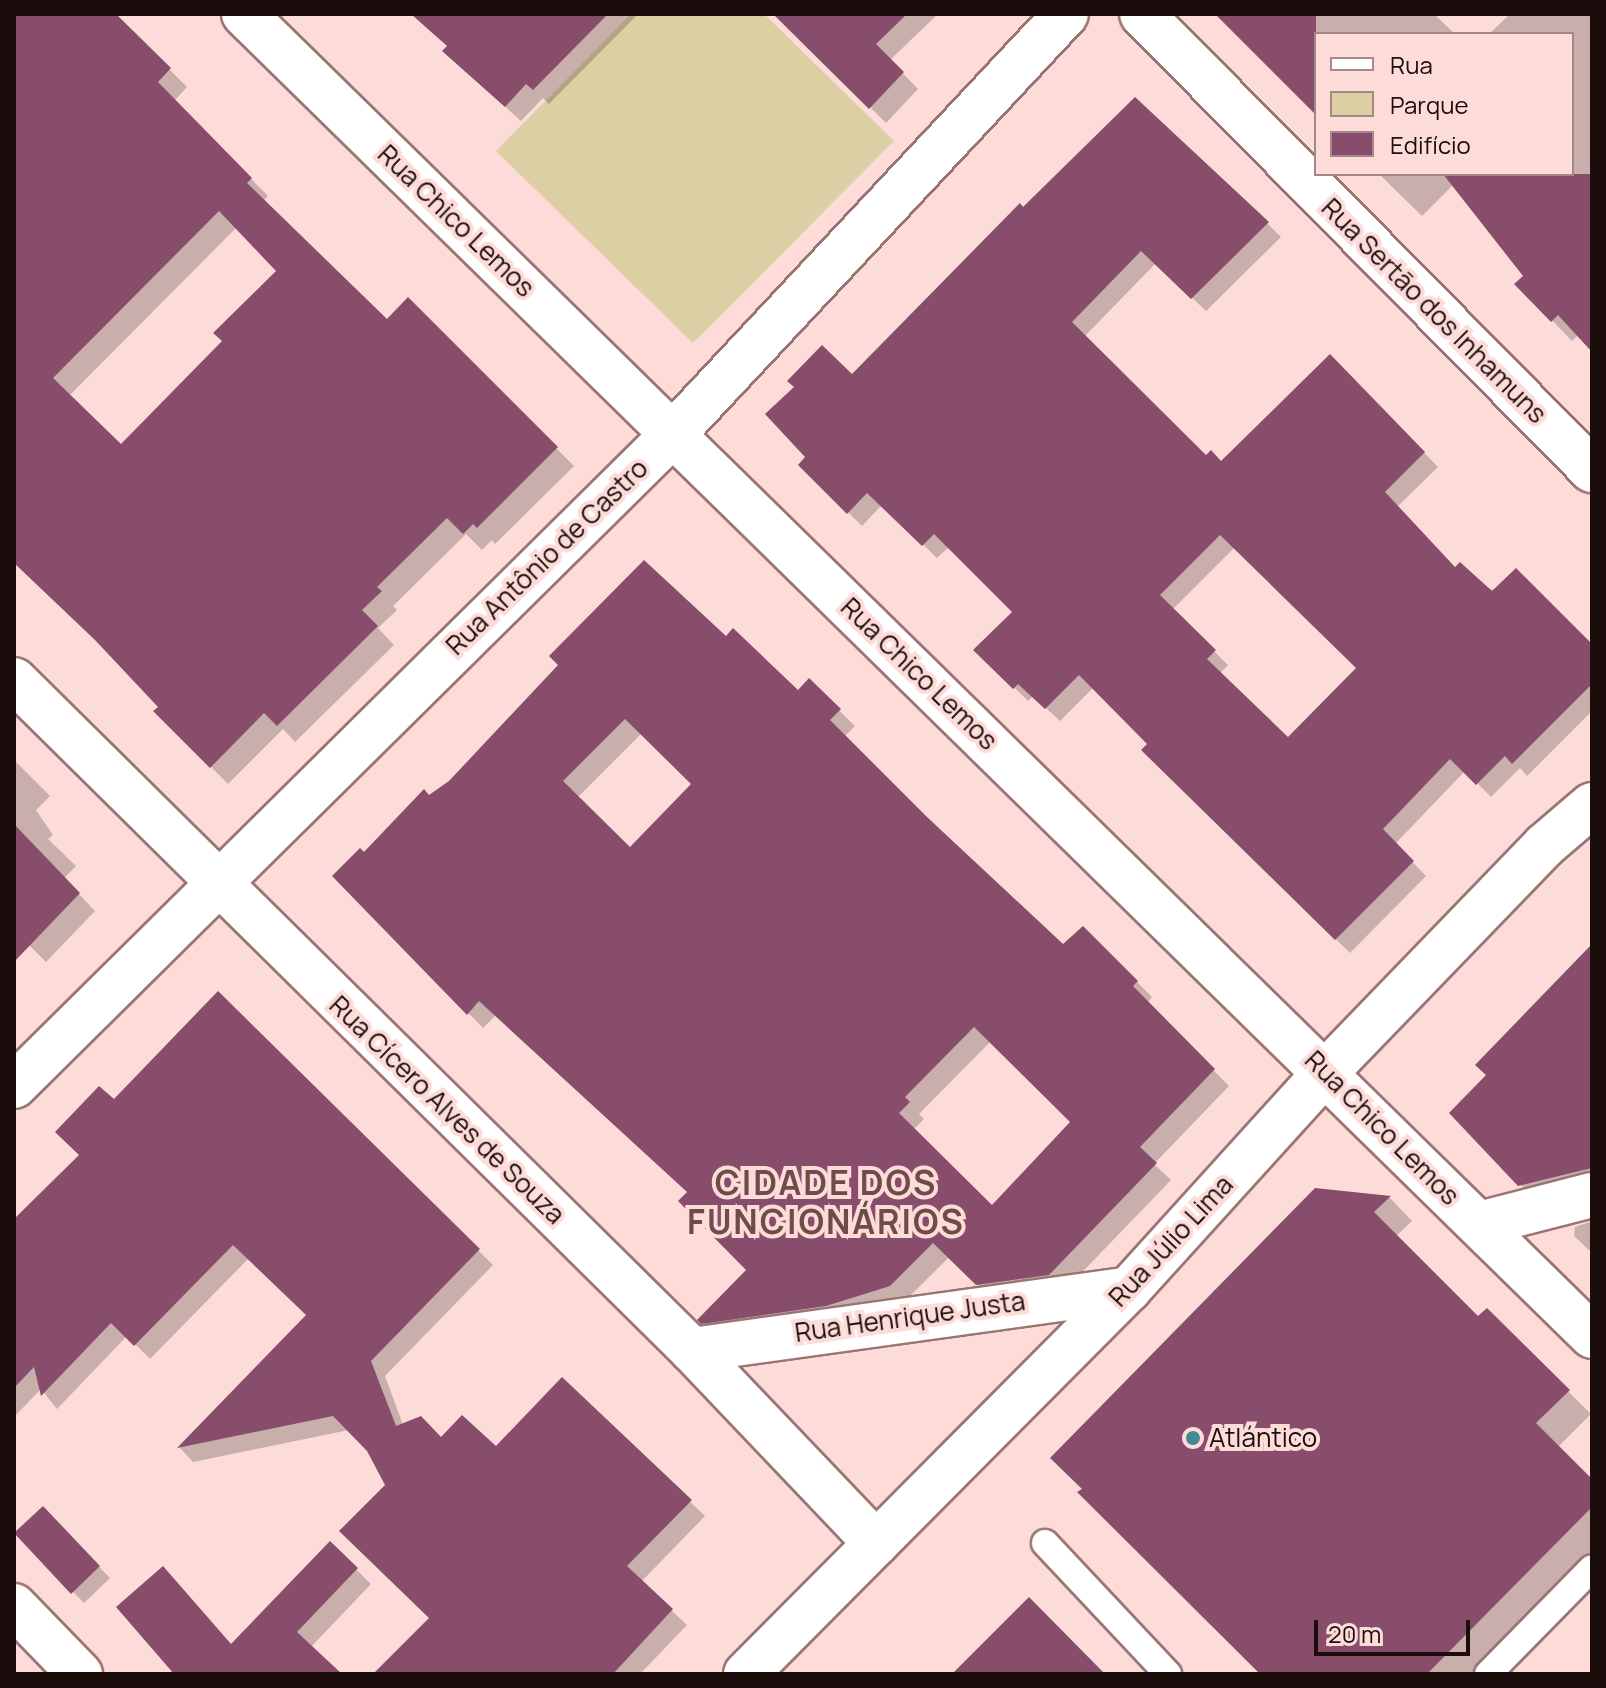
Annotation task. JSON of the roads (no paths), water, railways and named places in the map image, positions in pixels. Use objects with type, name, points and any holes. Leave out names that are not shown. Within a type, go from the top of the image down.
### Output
[{"type":"street","name":"Rua Chico Lemos","points":[[244,14],[1592,1336]]},
{"type":"street","name":"Rua Antônio de Castro","points":[[14,1086],[215,883],[673,434],[1066,14]]},
{"type":"street","name":"Rua Sertão dos Inhamuns","points":[[1142,14],[1592,470]]},
{"type":"street","name":"Rua Cícero Alves de Souza","points":[[14,680],[215,883],[692,1350],[876,1543]]},
{"type":"street","name":"Rua Júlio Lima","points":[[746,1674],[1129,1289],[1326,1072],[1544,846],[1592,805]]},
{"type":"street","points":[[1479,1224],[1592,1195]]},
{"type":"street","name":"Rua Henrique Justa","points":[[692,1350],[1129,1289]]},
{"type":"street","points":[[14,1606],[80,1674]]},
{"type":"lane","points":[[1045,1543],[1168,1674]]},
{"type":"lane","points":[[1488,1674],[1592,1568]]},
{"type":"place","name":"Atlántico","points":[[1193,1438]]},
{"type":"district","name":"CIDADE DOS FUNCIONÁRIOS","points":[[826,1202]]}]
